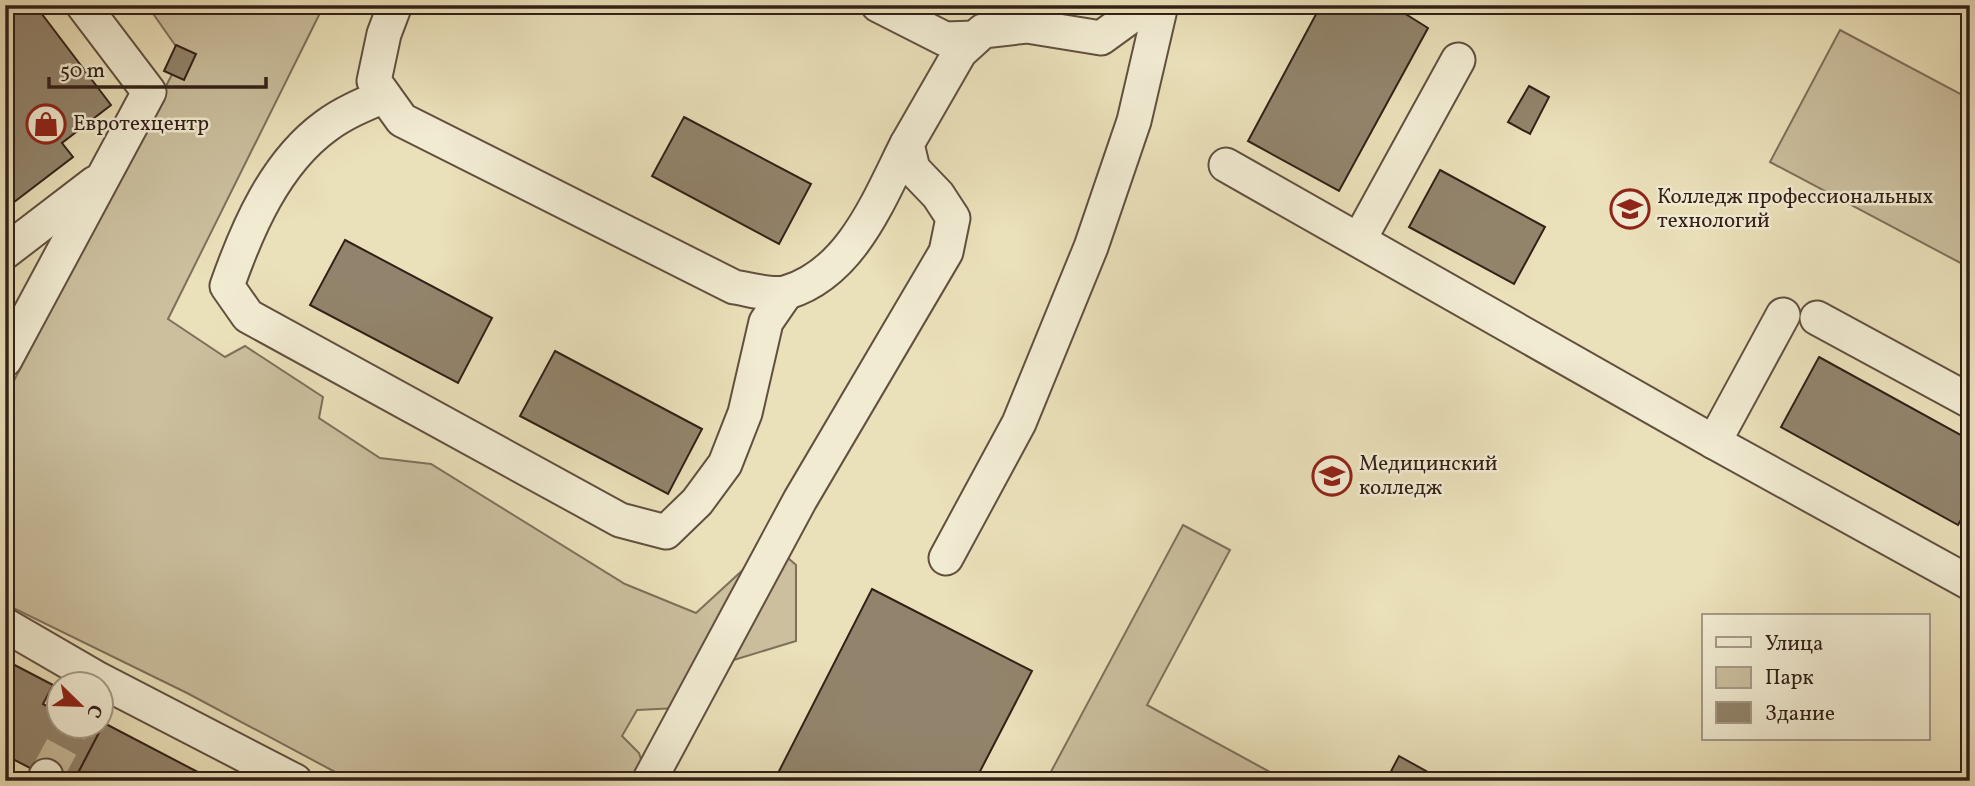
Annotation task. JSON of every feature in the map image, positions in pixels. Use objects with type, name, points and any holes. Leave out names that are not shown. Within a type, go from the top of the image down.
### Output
[{"type":"lane","points":[[5,360],[149,92],[83,5]]},
{"type":"lane","points":[[395,5],[384,34],[374,81],[402,120],[734,287],[786,293]]},
{"type":"lane","points":[[878,5],[945,39],[975,38]]},
{"type":"lane","points":[[384,96],[325,126],[278,176],[243,240],[227,286],[248,316],[620,520],[666,532],[696,502],[725,464],[745,413],[766,322],[786,293],[831,270],[868,221],[907,144],[960,52],[983,31],[1027,26],[1101,38],[1130,17],[1138,5]]},
{"type":"lane","points":[[946,558],[1019,423],[1091,247],[1134,121],[1161,5]]},
{"type":"lane","points":[[1359,240],[1458,60]]},
{"type":"lane","points":[[649,781],[794,512],[946,252],[953,218],[938,195],[913,169],[907,144]]},
{"type":"lane","points":[[1226,165],[1714,442],[1965,570]]},
{"type":"lane","points":[[5,252],[103,176]]},
{"type":"lane","points":[[1714,442],[1783,315]]},
{"type":"lane","points":[[1817,318],[1970,401]]},
{"type":"lane","points":[[5,625],[78,670]]},
{"type":"lane","points":[[116,692],[295,781]]},
{"type":"green space","points":[[147,5],[324,5],[168,319],[225,357],[245,346],[323,397],[319,418],[380,458],[431,464],[625,584],[696,613],[746,567],[764,537],[796,565],[796,641],[724,663],[678,708],[637,710],[622,736],[639,753],[648,781],[352,781],[187,693],[5,604],[5,398],[182,55]]},
{"type":"green space","points":[[1840,30],[1970,99],[1970,268],[1770,162]]},
{"type":"green space","points":[[1183,525],[1230,550],[1147,705],[1270,772],[1266,781],[1046,781]]},
{"type":"building","name":"Евротехцентр","points":[[5,5],[35,5],[111,105],[62,143],[73,157],[5,209]]},
{"type":"building","points":[[1321,5],[1391,5],[1428,28],[1339,191],[1248,141]]},
{"type":"building","points":[[176,45],[196,54],[184,80],[164,71]]},
{"type":"building","points":[[1529,86],[1549,97],[1530,134],[1508,122]]},
{"type":"building","points":[[684,117],[811,184],[779,244],[652,176]]},
{"type":"building","points":[[1440,170],[1545,227],[1514,284],[1409,227]]},
{"type":"building","points":[[345,240],[492,318],[458,383],[310,305]]},
{"type":"building","points":[[555,351],[702,429],[668,494],[520,416]]},
{"type":"building","points":[[1819,357],[1970,440],[1970,504],[1958,525],[1781,427]]},
{"type":"building","points":[[872,589],[1032,671],[975,781],[774,781]]},
{"type":"building","points":[[5,660],[46,681],[46,698],[43,704],[46,706],[46,740],[95,740],[74,781],[55,781],[5,755]]},
{"type":"building","points":[[116,729],[215,781],[89,781],[77,775],[95,740],[116,740]]},
{"type":"building","points":[[1399,756],[1444,781],[1386,781]]},
{"type":"tunnel","points":[[46,776],[65,740]]},
{"type":"place","name":"Евротехцентр","points":[[46,124]]},
{"type":"place","name":"Колледж профессиональных технологий","points":[[1630,209]]},
{"type":"place","name":"Медицинский колледж","points":[[1332,476]]}]
